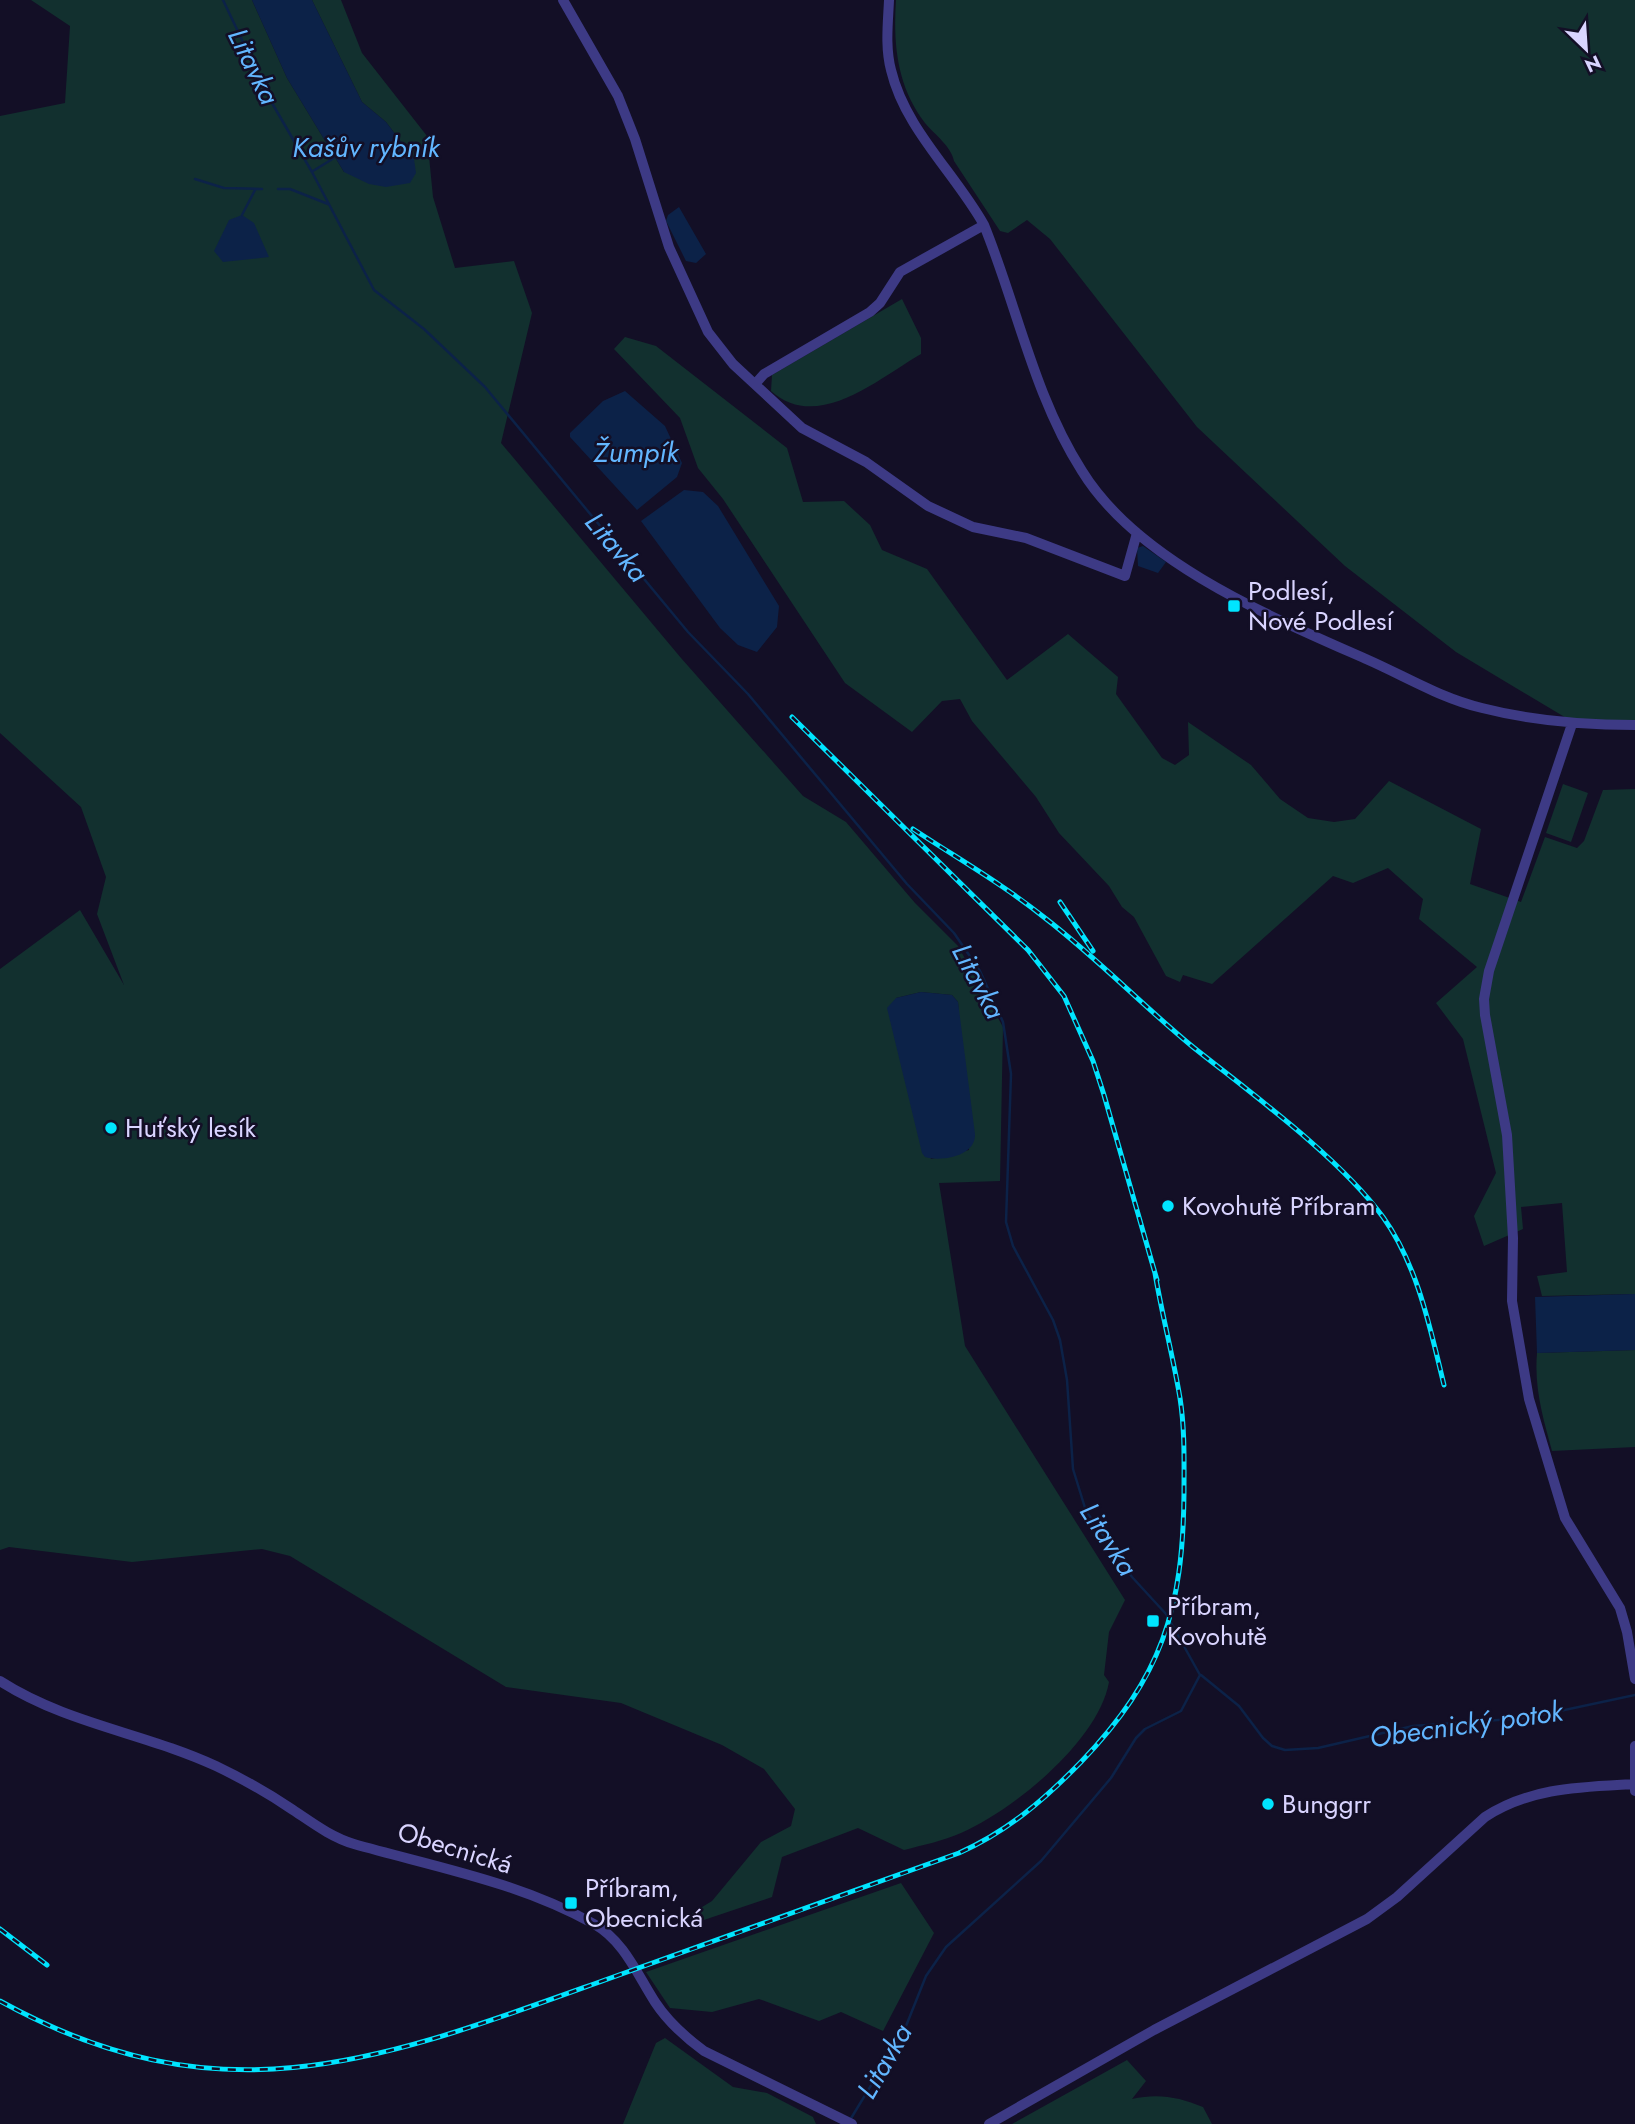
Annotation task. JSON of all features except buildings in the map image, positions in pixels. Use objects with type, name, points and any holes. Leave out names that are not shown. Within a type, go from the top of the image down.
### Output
[{"type":"street","points":[[563,0],[618,96],[635,139],[669,247],[708,332],[733,364],[802,428],[866,462],[928,506],[960,522],[1026,538],[1125,576],[1137,533]]},
{"type":"street","points":[[889,0],[890,66],[895,85],[920,133],[969,198],[984,225],[1047,402],[1065,441],[1101,499],[1137,533],[1250,607],[1434,693],[1480,708],[1572,724],[1635,725]]},
{"type":"street","points":[[756,383],[764,374],[870,312],[880,303],[900,272],[984,225]]},
{"type":"street","points":[[1572,724],[1489,971],[1484,999],[1485,1015],[1507,1135],[1513,1238],[1511,1301],[1529,1399],[1565,1518],[1620,1608],[1628,1632],[1635,1679]]},
{"type":"street","name":"Obecnická","points":[[0,1681],[84,1722],[186,1753],[215,1766],[268,1794],[340,1839],[456,1869],[570,1911],[603,1929],[617,1942],[656,2003],[685,2037],[704,2050],[852,2124]]},
{"type":"street","points":[[989,2124],[1154,2030],[1367,1919],[1397,1897],[1485,1817],[1500,1807],[1516,1799],[1560,1788],[1634,1786],[1635,1746]]},
{"type":"green space","points":[[31,0],[252,0],[287,78],[344,172],[414,159],[386,122],[362,102],[312,0],[341,0],[362,53],[427,136],[433,197],[455,268],[514,261],[532,313],[501,443],[681,658],[803,796],[846,822],[915,903],[958,946],[1003,1027],[1000,1181],[939,1183],[965,1346],[1125,1600],[1109,1632],[1104,1675],[1109,1682],[1102,1704],[1089,1727],[1051,1771],[1005,1808],[961,1833],[904,1850],[858,1828],[782,1857],[772,1897],[692,1924],[689,1915],[712,1901],[761,1842],[791,1826],[795,1809],[764,1769],[722,1745],[621,1703],[506,1687],[290,1556],[262,1549],[132,1562],[9,1547],[0,1550],[0,969],[80,910],[124,985],[97,914],[106,877],[81,807],[0,733],[0,116],[65,103],[70,26]],"holes":[[[921,992],[952,995],[958,1002],[969,1150],[931,1159],[896,998]]]},
{"type":"green space","points":[[896,0],[1635,0],[1635,725],[1573,722],[1456,652],[1345,566],[1197,427],[1050,239],[1027,220],[1008,233],[1000,231],[954,161],[950,150],[925,123],[908,94],[896,49]]},
{"type":"green space","points":[[902,299],[921,338],[921,354],[867,387],[828,404],[808,406],[789,402],[771,391],[772,375]]},
{"type":"green space","points":[[625,337],[656,346],[787,448],[803,502],[844,501],[870,525],[882,550],[927,569],[1007,680],[1068,634],[1118,677],[1116,694],[1162,758],[1175,765],[1189,755],[1188,722],[1251,765],[1280,799],[1308,818],[1334,822],[1355,819],[1389,781],[1481,829],[1470,884],[1521,902],[1545,837],[1577,848],[1584,841],[1603,790],[1635,789],[1635,1294],[1542,1296],[1537,1276],[1567,1272],[1562,1203],[1521,1207],[1523,1229],[1484,1246],[1474,1216],[1496,1173],[1463,1039],[1436,1003],[1477,967],[1419,919],[1423,899],[1388,868],[1353,883],[1333,876],[1212,984],[1183,975],[1180,982],[1166,976],[1134,917],[1122,907],[1109,886],[1059,833],[1036,797],[972,721],[960,699],[942,701],[912,732],[845,683],[723,499],[698,468],[680,418],[614,349]]},
{"type":"green space","points":[[1563,784],[1588,793],[1571,842],[1546,833]]},
{"type":"green space","points":[[1635,1350],[1635,1447],[1552,1451],[1538,1391],[1537,1353]]},
{"type":"green space","points":[[901,1883],[934,1933],[883,2031],[841,2012],[819,2021],[759,1999],[712,2012],[670,2008],[646,1972]]},
{"type":"green space","points":[[665,2038],[733,2087],[767,2093],[813,2117],[816,2124],[623,2124],[656,2043]]},
{"type":"green space","points":[[1127,2060],[1146,2081],[1132,2099],[1160,2096],[1185,2101],[1203,2107],[1212,2124],[1012,2124]]},
{"type":"water","name":"Kašův rybník","points":[[252,0],[312,0],[362,102],[386,122],[414,159],[416,173],[410,183],[386,187],[369,184],[344,172],[287,78]]},
{"type":"water","points":[[679,207],[706,254],[696,263],[686,261],[666,221],[668,215]]},
{"type":"water","points":[[242,215],[254,223],[269,257],[223,262],[214,251],[229,220]]},
{"type":"water","name":"Žumpík","points":[[625,391],[665,426],[682,463],[677,477],[637,510],[570,437],[570,433],[603,401]]},
{"type":"water","points":[[684,490],[703,492],[718,506],[779,606],[777,627],[757,652],[738,645],[720,628],[641,521]]},
{"type":"water","points":[[1143,546],[1166,562],[1158,573],[1138,566],[1137,548]]},
{"type":"water","points":[[921,992],[952,995],[958,1002],[975,1134],[970,1148],[949,1158],[925,1157],[922,1153],[887,1008],[896,998]]},
{"type":"water","points":[[1635,1294],[1635,1350],[1537,1353],[1535,1297]]},
{"type":"waterway","name":"Litavka","points":[[223,0],[272,103],[374,290],[424,329],[485,387],[688,632],[748,694],[907,884],[954,933],[980,971],[1003,1022],[1011,1074],[1006,1222],[1013,1246],[1053,1320],[1060,1340],[1067,1380],[1073,1469],[1086,1511],[1132,1577],[1166,1614],[1200,1675],[1181,1711],[1145,1729],[1136,1738],[1111,1778],[1041,1861],[946,1947],[926,1976],[904,2031],[850,2120]]},
{"type":"waterway","points":[[313,171],[334,158]]},
{"type":"waterway","points":[[195,179],[224,188],[262,189]]},
{"type":"waterway","points":[[278,189],[290,189],[328,204]]},
{"type":"waterway","points":[[242,215],[255,190]]},
{"type":"waterway","name":"Obecnický potok","points":[[1201,1675],[1239,1706],[1263,1738],[1272,1746],[1285,1750],[1318,1748],[1413,1726],[1527,1718],[1635,1695]]},
{"type":"railway","points":[[792,717],[1028,950],[1064,996],[1093,1061],[1157,1280]]},
{"type":"railway","points":[[913,829],[997,883],[1045,918],[1193,1047],[1294,1127],[1365,1194],[1395,1236],[1414,1277],[1444,1385]]},
{"type":"railway","points":[[1060,902],[1093,951]]},
{"type":"railway","points":[[0,2001],[81,2039],[157,2061],[231,2070],[302,2067],[374,2054],[448,2034],[524,2009],[959,1853],[994,1835],[1053,1789],[1109,1731],[1149,1670],[1172,1607],[1183,1535],[1183,1434],[1180,1398],[1155,1273]]},
{"type":"railway","points":[[0,1929],[47,1965]]},
{"type":"place","name":"Podlesí, Nové Podlesí","points":[[1234,606]]},
{"type":"place","name":"Huťský lesík","points":[[111,1128]]},
{"type":"place","name":"Kovohutě Příbram","points":[[1168,1206]]},
{"type":"place","name":"Příbram, Kovohutě","points":[[1153,1621]]},
{"type":"place","name":"Bunggrr","points":[[1268,1804]]},
{"type":"place","name":"Příbram, Obecnická","points":[[571,1903]]}]
